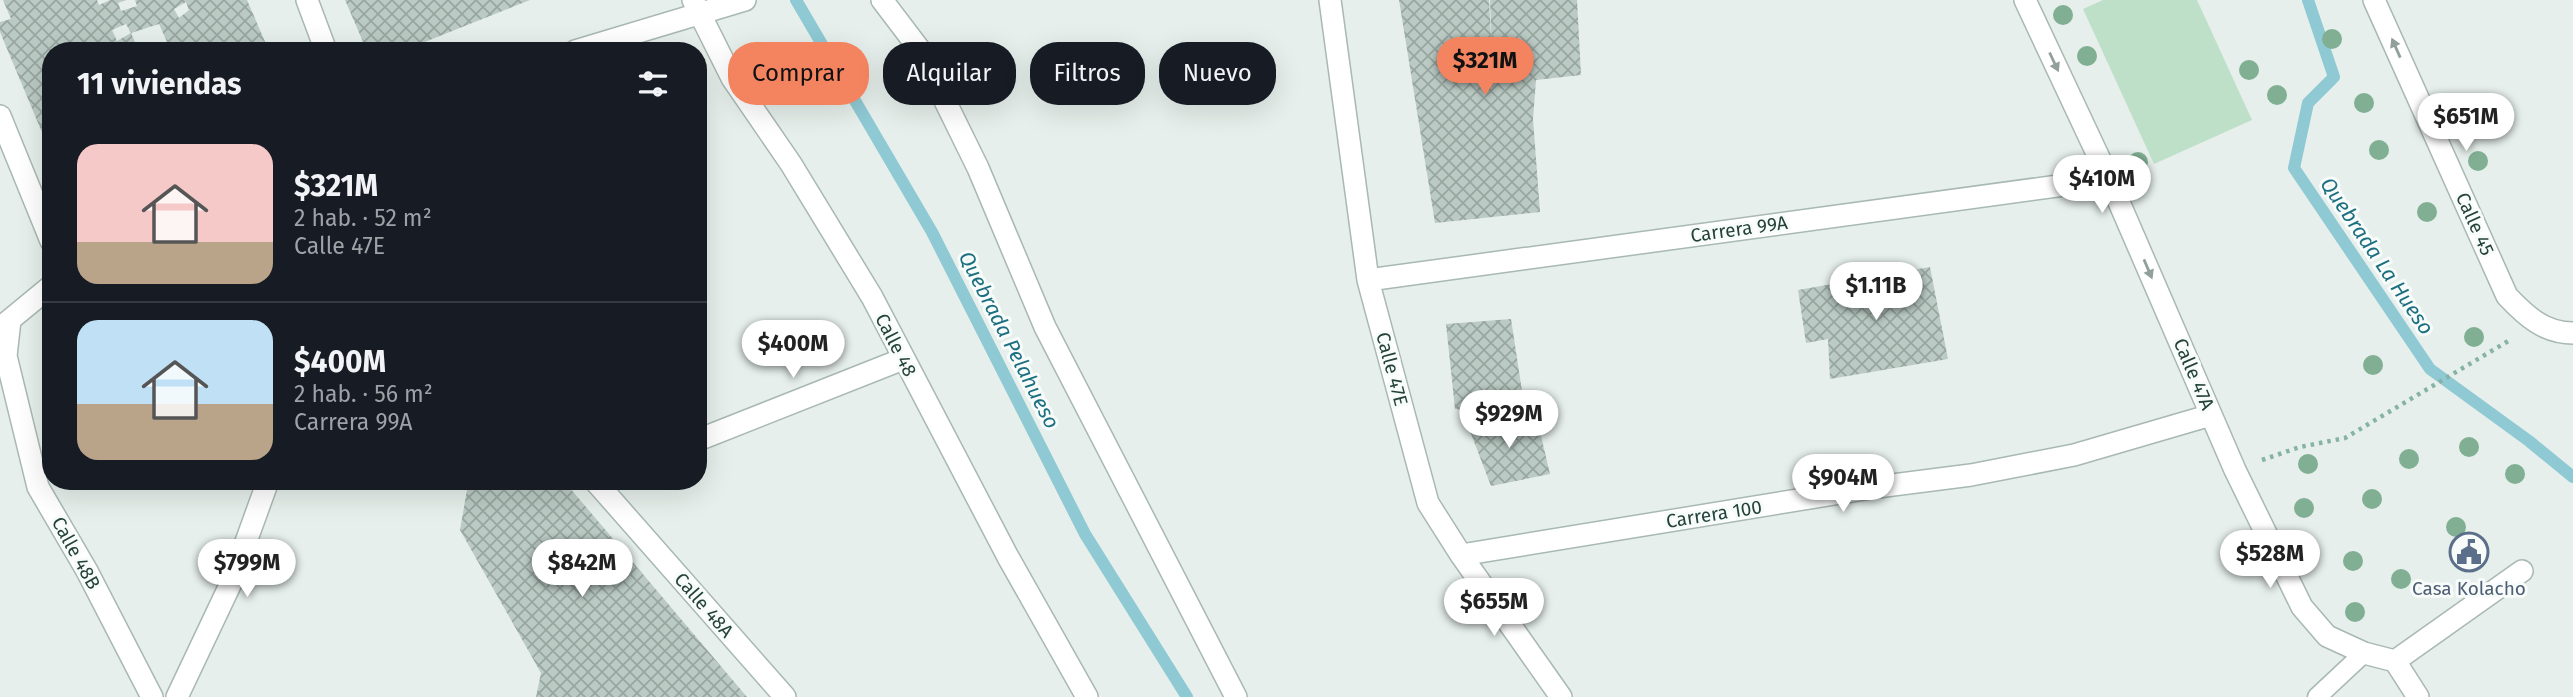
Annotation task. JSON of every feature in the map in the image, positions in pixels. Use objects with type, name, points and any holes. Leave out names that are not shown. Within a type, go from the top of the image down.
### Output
[{"type":"street","points":[[307,0],[323,42]]},
{"type":"street","points":[[882,0],[920,50],[978,168],[1045,327],[1236,697]]},
{"type":"street","name":"Calle 47E","points":[[1330,0],[1368,280],[1428,503],[1461,555],[1561,697]]},
{"type":"street","name":"Calle 47A","points":[[2025,0],[2109,179],[2235,470],[2302,607],[2326,636],[2364,653],[2395,662]]},
{"type":"street","name":"Calle 45","points":[[2374,0],[2507,296],[2537,324]]},
{"type":"street","points":[[599,42],[696,6],[735,3]]},
{"type":"street","name":"Calle 48","points":[[696,6],[732,78],[791,164],[872,297],[1007,557],[1087,697]]},
{"type":"street","points":[[0,116],[42,220]]},
{"type":"street","name":"Carrera 99A","points":[[1368,280],[2109,179]]},
{"type":"street","points":[[5,324],[42,293]]},
{"type":"street","name":"Calle 48B","points":[[5,324],[6,356],[38,487],[87,571],[152,697]]},
{"type":"street","points":[[2537,324],[2573,333]]},
{"type":"street","points":[[707,436],[903,359]]},
{"type":"street","name":"Carrera 100","points":[[1461,555],[1877,487],[1971,475],[2074,455],[2211,415]]},
{"type":"street","points":[[177,697],[231,583],[265,490]]},
{"type":"street","name":"Calle 48A","points":[[603,490],[785,697]]},
{"type":"street","points":[[2418,697],[2395,662],[2522,571]]},
{"type":"lane","points":[[2317,697],[2364,653]]},
{"type":"path","points":[[2235,470],[2300,447],[2345,438],[2537,324]]},
{"type":"green space","points":[[2103,0],[2197,0],[2252,120],[2154,164],[2083,9]]},
{"type":"building","points":[[3,0],[97,0],[99,5],[110,0],[126,0],[118,3],[121,11],[137,6],[135,0],[247,0],[265,42],[167,42],[159,24],[131,33],[135,42],[42,42],[42,132],[0,32],[0,22],[11,19]],"holes":[[[186,2],[189,10],[179,18],[174,9]],[[126,24],[131,33],[117,41],[112,30]]]},
{"type":"building","points":[[345,0],[530,0],[425,42],[363,42]]},
{"type":"building","points":[[1399,0],[1489,0],[1492,55],[1490,0],[1577,0],[1581,75],[1536,80],[1533,119],[1540,212],[1435,223]]},
{"type":"building","points":[[1930,267],[1948,359],[1830,379],[1828,339],[1806,343],[1798,290]]},
{"type":"building","points":[[1511,319],[1526,417],[1455,409],[1446,324]]},
{"type":"building","points":[[1465,418],[1538,423],[1550,474],[1491,486]]},
{"type":"building","points":[[467,490],[572,490],[747,697],[536,697],[541,673],[460,530]]},
{"type":"waterway","name":"Quebrada Pelahueso","points":[[796,0],[932,232],[1085,534],[1187,697]]},
{"type":"waterway","name":"Quebrada La Hueso","points":[[2308,0],[2334,77],[2308,103],[2294,168],[2430,369],[2529,441],[2573,477]]},
{"type":"place","name":"Casa Kolacho","points":[[2469,552]]}]
